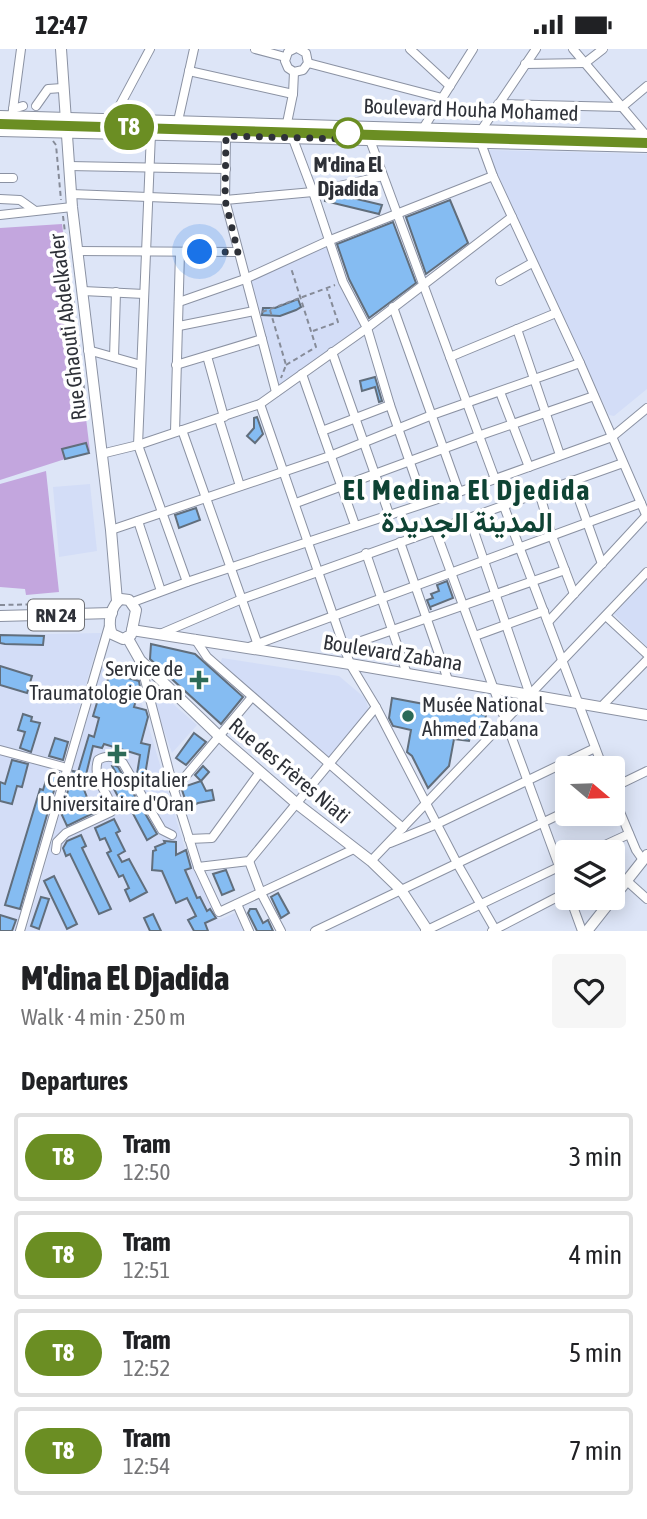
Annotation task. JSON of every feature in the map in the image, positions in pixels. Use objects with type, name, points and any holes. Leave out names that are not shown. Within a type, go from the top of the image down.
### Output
[{"type":"main road","name":"Rue Ghaouti Abdelkader","points":[[61,49],[69,166],[67,209],[83,291],[117,601]]},
{"type":"main road","name":"Boulevard Houha Mohamed","points":[[0,116],[13,113],[40,118],[646,134]]},
{"type":"main road","name":"Boulevard Houha Mohamed","points":[[0,131],[647,147]]},
{"type":"main road","points":[[125,599],[133,602],[136,610],[130,634],[114,636],[109,626],[117,601],[125,599]]},
{"type":"main road","name":"RN 24","points":[[0,616],[112,613]]},
{"type":"main road","name":"Boulevard Zabana","points":[[130,634],[159,634],[255,647],[647,715]]},
{"type":"main road","name":"Rue des Frères Niati","points":[[130,634],[140,660],[219,736],[296,803],[370,861],[401,890],[427,931]]},
{"type":"main road","points":[[584,931],[646,858]]},
{"type":"street","points":[[13,113],[21,49]]},
{"type":"street","points":[[112,120],[150,49]]},
{"type":"street","points":[[178,121],[194,49]]},
{"type":"street","points":[[255,49],[285,57]]},
{"type":"street","points":[[285,57],[293,49]]},
{"type":"street","points":[[300,49],[306,53],[308,63]]},
{"type":"street","points":[[410,49],[450,86]]},
{"type":"street","points":[[424,127],[472,49]]},
{"type":"street","points":[[536,49],[482,129],[481,143],[493,176],[647,516],[548,622]]},
{"type":"street","points":[[573,49],[646,134]]},
{"type":"street","points":[[525,64],[585,63],[603,49]]},
{"type":"street","points":[[285,57],[286,65],[294,72]]},
{"type":"street","points":[[294,72],[303,69],[308,63]]},
{"type":"street","points":[[308,63],[442,98]]},
{"type":"street","points":[[189,71],[293,94]]},
{"type":"street","points":[[294,72],[287,123],[343,282],[367,328],[424,503]]},
{"type":"street","points":[[498,104],[622,107],[647,86]]},
{"type":"street","points":[[40,118],[35,106],[48,89],[62,88]]},
{"type":"street","points":[[13,113],[23,106]]},
{"type":"street","points":[[151,133],[138,445],[187,582]]},
{"type":"street","points":[[226,136],[225,200],[276,392]]},
{"type":"street","points":[[370,140],[495,479]]},
{"type":"street","points":[[69,166],[226,169]]},
{"type":"street","points":[[66,197],[148,196],[225,200],[313,192],[383,176]]},
{"type":"street","points":[[179,302],[245,279],[328,241],[493,176]]},
{"type":"street","points":[[0,178],[13,178]]},
{"type":"street","points":[[0,199],[20,200],[34,210]]},
{"type":"street","points":[[0,215],[67,209]]},
{"type":"street","points":[[101,454],[138,445],[260,404],[367,328],[512,217]]},
{"type":"street","points":[[77,251],[238,252]]},
{"type":"street","points":[[180,252],[176,365],[178,431],[231,567],[255,647],[640,503]]},
{"type":"street","points":[[500,281],[532,263]]},
{"type":"street","points":[[83,291],[144,294]]},
{"type":"street","points":[[114,357],[116,292]]},
{"type":"street","points":[[393,307],[459,492]]},
{"type":"street","points":[[179,326],[255,313]]},
{"type":"street","points":[[450,357],[556,313]]},
{"type":"street","points":[[517,329],[560,455]]},
{"type":"street","points":[[176,365],[262,339]]},
{"type":"street","points":[[88,350],[141,365]]},
{"type":"street","points":[[332,352],[389,514]]},
{"type":"street","points":[[206,356],[240,486]]},
{"type":"street","points":[[111,530],[330,456],[399,427],[579,363]]},
{"type":"street","points":[[302,374],[355,525]]},
{"type":"street","points":[[500,392],[529,467]]},
{"type":"street","points":[[296,503],[594,396]]},
{"type":"street","points":[[260,404],[350,664],[376,707],[494,930],[555,897]]},
{"type":"street","points":[[322,432],[390,405]]},
{"type":"street","points":[[133,602],[459,492],[612,437],[647,408]]},
{"type":"street","points":[[159,634],[242,599],[366,553],[623,463]]},
{"type":"street","points":[[572,480],[602,564]]},
{"type":"street","points":[[539,492],[552,536],[575,594]]},
{"type":"street","points":[[503,504],[598,756]]},
{"type":"street","points":[[469,517],[530,695]]},
{"type":"street","points":[[138,521],[161,591]]},
{"type":"street","points":[[435,529],[504,719],[555,847]]},
{"type":"street","points":[[400,542],[448,680]]},
{"type":"street","points":[[366,553],[407,674]]},
{"type":"street","points":[[344,647],[565,570]]},
{"type":"street","points":[[370,861],[647,572]]},
{"type":"street","points":[[475,636],[544,611]]},
{"type":"street","points":[[606,616],[647,654]]},
{"type":"street","points":[[20,931],[109,626]]},
{"type":"street","points":[[195,639],[207,657],[403,828]]},
{"type":"street","points":[[140,660],[189,839],[198,867],[219,912],[354,849]]},
{"type":"street","points":[[601,706],[647,660]]},
{"type":"street","points":[[174,790],[252,697]]},
{"type":"street","points":[[198,867],[249,862],[376,707]]},
{"type":"street","points":[[0,741],[4,752],[67,768]]},
{"type":"street","points":[[387,844],[437,824],[595,748]]},
{"type":"street","points":[[56,850],[57,842],[66,833],[111,813],[111,804],[96,777],[98,760],[104,757],[123,762],[162,830],[172,835]]},
{"type":"street","points":[[625,783],[647,771]]},
{"type":"street","points":[[189,839],[212,838],[260,772]]},
{"type":"street","points":[[315,931],[555,817]]},
{"type":"street","points":[[625,824],[646,858]]},
{"type":"street","points":[[616,840],[629,834]]},
{"type":"street","points":[[249,862],[261,893],[281,931]]},
{"type":"street","points":[[427,931],[555,869]]},
{"type":"street","points":[[627,881],[647,899]]},
{"type":"street","points":[[237,904],[249,931]]},
{"type":"street","points":[[575,910],[584,931]]},
{"type":"path","points":[[49,140],[56,142],[66,197]]},
{"type":"path","points":[[67,209],[85,397]]},
{"type":"path","points":[[286,365],[316,347],[288,259]]},
{"type":"path","points":[[255,313],[343,282]]},
{"type":"path","points":[[311,331],[338,322],[327,288]]},
{"type":"path","points":[[270,309],[286,365],[276,392]]},
{"type":"path","points":[[0,605],[51,604]]},
{"type":"shaded area","points":[[488,150],[647,154],[647,389],[614,416],[609,415],[487,153]]},
{"type":"shaded area","points":[[62,224],[90,451],[0,480],[0,228]]},
{"type":"shaded area","points":[[328,241],[367,328],[276,392],[245,279]]},
{"type":"shaded area","points":[[46,471],[59,592],[26,595],[25,589],[0,587],[0,484]]},
{"type":"shaded area","points":[[90,484],[97,551],[59,557],[53,487]]},
{"type":"shaded area","points":[[647,579],[647,647],[614,614]]},
{"type":"shaded area","name":"Centre Hospitalier Universitaire d'Oran","points":[[101,633],[64,759],[58,763],[55,772],[60,779],[15,931],[0,931],[0,635]]},
{"type":"shaded area","points":[[222,658],[339,676],[365,698],[369,710],[329,757],[220,664]]},
{"type":"shaded area","name":"Centre Hospitalier Universitaire d'Oran","points":[[102,667],[133,674],[185,849],[219,920],[235,913],[243,931],[26,931]]},
{"type":"shaded area","points":[[157,690],[197,725],[172,753],[151,694]]},
{"type":"building","points":[[336,194],[382,205],[379,214],[325,201],[326,196]]},
{"type":"building","points":[[450,200],[468,243],[426,274],[406,217]]},
{"type":"building","points":[[393,222],[416,283],[369,318],[349,279],[337,244]]},
{"type":"building","points":[[298,299],[301,307],[296,310],[280,316],[262,315],[263,308],[275,308]]},
{"type":"building","points":[[375,377],[382,401],[379,402],[375,387],[362,391],[360,381]]},
{"type":"building","points":[[257,417],[263,434],[255,443],[247,436],[254,428],[254,418]]},
{"type":"building","points":[[86,443],[89,453],[65,459],[62,449]]},
{"type":"building","points":[[196,508],[200,520],[179,528],[175,515]]},
{"type":"building","points":[[447,581],[453,598],[430,607],[431,610],[427,600],[433,598],[431,594],[439,591],[437,585]]},
{"type":"building","points":[[0,635],[44,636],[43,645],[0,643]]},
{"type":"building","name":"Service de Traumatologie Oran","points":[[151,644],[195,654],[243,697],[221,724],[150,659]]},
{"type":"building","points":[[0,666],[32,676],[27,693],[0,685]]},
{"type":"building","points":[[110,673],[139,681],[140,687],[134,707],[146,710],[148,717],[141,743],[150,745],[145,775],[152,776],[150,787],[144,786],[137,774],[140,755],[104,744],[102,748],[93,746],[83,787],[90,805],[102,801],[104,808],[67,826],[61,813],[81,803],[66,798],[73,771],[78,772],[89,735],[94,737],[99,718],[93,716]]},
{"type":"building","points":[[392,698],[424,704],[425,699],[452,704],[451,708],[486,715],[482,735],[471,733],[469,741],[454,739],[449,766],[428,788],[412,756],[407,752],[411,730],[393,726],[389,718]]},
{"type":"building","points":[[23,714],[32,717],[31,721],[40,723],[31,752],[20,748],[25,732],[18,730]]},
{"type":"building","points":[[194,733],[206,742],[186,765],[176,758]]},
{"type":"building","points":[[55,738],[68,742],[63,760],[49,756]]},
{"type":"building","points":[[12,760],[28,764],[22,787],[17,786],[12,804],[0,801],[0,782],[5,784]]},
{"type":"building","points":[[112,766],[118,767],[157,834],[147,840],[129,806],[124,808],[113,787],[117,784],[115,780],[119,778]]},
{"type":"building","points":[[203,766],[209,772],[201,781],[195,775]]},
{"type":"building","points":[[51,771],[59,773],[20,909],[5,905],[40,789],[43,790]]},
{"type":"building","points":[[201,781],[206,791],[212,790],[214,800],[188,808],[182,790]]},
{"type":"building","points":[[114,819],[120,831],[116,833],[125,851],[118,855],[122,862],[129,859],[147,892],[130,901],[125,890],[129,888],[123,875],[119,877],[107,853],[111,851],[105,838],[100,840],[95,828]]},
{"type":"building","points":[[81,835],[86,846],[82,848],[111,909],[99,914],[70,854],[66,856],[63,848],[67,841]]},
{"type":"building","points":[[164,841],[176,842],[176,855],[186,850],[191,868],[185,870],[197,898],[200,897],[207,911],[210,909],[216,918],[205,923],[208,931],[194,931],[188,920],[196,916],[187,898],[176,903],[162,871],[152,870],[153,851],[156,850],[155,847],[165,843]]},
{"type":"building","points":[[226,870],[234,890],[222,895],[213,874]]},
{"type":"building","points":[[54,876],[77,924],[67,929],[44,881]]},
{"type":"building","points":[[278,893],[289,913],[281,918],[271,897]]},
{"type":"building","points":[[41,897],[49,899],[39,929],[31,926]]},
{"type":"building","points":[[250,909],[256,909],[263,923],[268,920],[273,931],[257,931],[248,913]]},
{"type":"building","points":[[153,914],[161,931],[150,931],[144,918]]},
{"type":"building","points":[[0,915],[16,920],[12,931],[0,931]]},
{"type":"tram line","points":[[0,120],[647,139]]},
{"type":"tram line","name":"T8","points":[[0,124],[647,143]]},
{"type":"place","name":"M'dina El Djadida","points":[[348,133]]},
{"type":"place","name":"Service de Traumatologie Oran","points":[[199,680]]},
{"type":"place","name":"Musée National Ahmed Zabana","points":[[408,716]]},
{"type":"place","name":"Centre Hospitalier Universitaire d'Oran","points":[[117,754]]},
{"type":"district","name":"El Medina El Djedida المدينة الجديدة","points":[[467,506]]},
{"type":"route","points":[[200,252],[238,252],[225,200],[226,136],[345,139],[348,133]]}]
